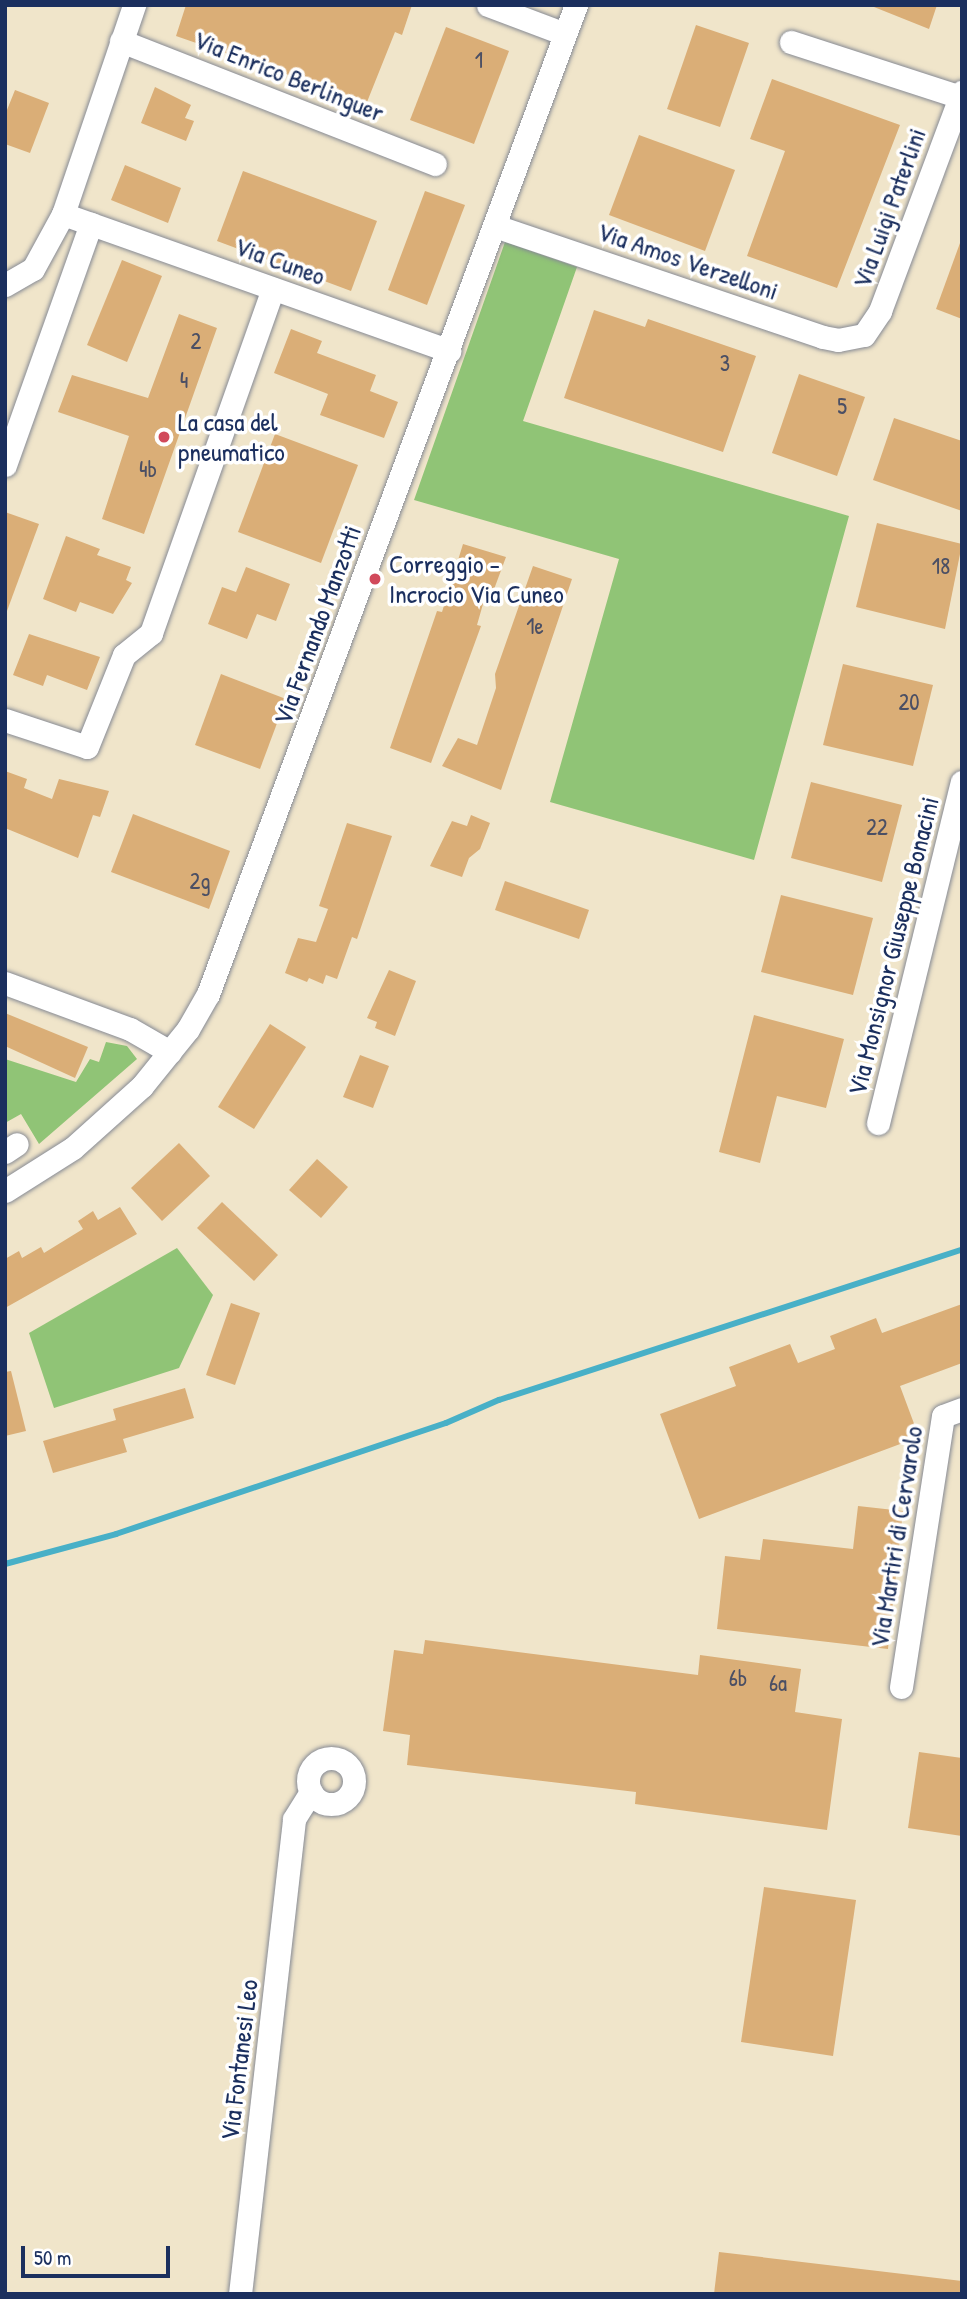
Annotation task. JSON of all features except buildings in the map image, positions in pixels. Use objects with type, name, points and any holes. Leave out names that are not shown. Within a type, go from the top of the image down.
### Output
[{"type":"street","points":[[5,285],[33,269],[63,214],[134,5]]},
{"type":"street","points":[[488,5],[565,34]]},
{"type":"street","name":"Via Fernando Manzotti","points":[[5,1191],[73,1148],[142,1086],[188,1029],[212,984],[576,5]]},
{"type":"street","name":"Via Enrico Berlinguer","points":[[121,41],[435,164]]},
{"type":"street","name":"Via Luigi Paterlini","points":[[791,42],[961,94],[880,311],[864,335]]},
{"type":"street","name":"Via Cuneo","points":[[63,214],[449,351]]},
{"type":"street","points":[[5,465],[91,224]]},
{"type":"street","name":"Via Amos Verzelloni","points":[[495,226],[824,337],[864,335]]},
{"type":"street","points":[[5,720],[87,747],[124,655],[151,633],[273,289]]},
{"type":"street","name":"Via Monsignor Giuseppe Bonacini","points":[[878,1123],[962,782]]},
{"type":"street","points":[[5,983],[130,1029],[170,1052]]},
{"type":"street","name":"Via Martiri di Cervarolo","points":[[901,1688],[943,1416],[962,1409]]},
{"type":"street","name":"Via Fontanesi Leo","points":[[240,2294],[294,1819],[319,1798]]},
{"type":"green space","points":[[505,242],[577,267],[523,421],[849,516],[754,860],[550,802],[619,559],[414,500]]},
{"type":"green space","points":[[106,1042],[127,1046],[137,1059],[39,1144],[21,1114],[5,1123],[5,1059],[76,1082],[90,1059],[99,1062]]},
{"type":"green space","points":[[177,1248],[213,1295],[179,1368],[54,1408],[29,1333]]},
{"type":"waterway","points":[[5,1564],[116,1534],[446,1423],[499,1400],[962,1250]]},
{"type":"place","name":"La casa del pneumatico","points":[[164,437]]},
{"type":"place","name":"Correggio - Incrocio Via Cuneo","points":[[375,579]]}]
